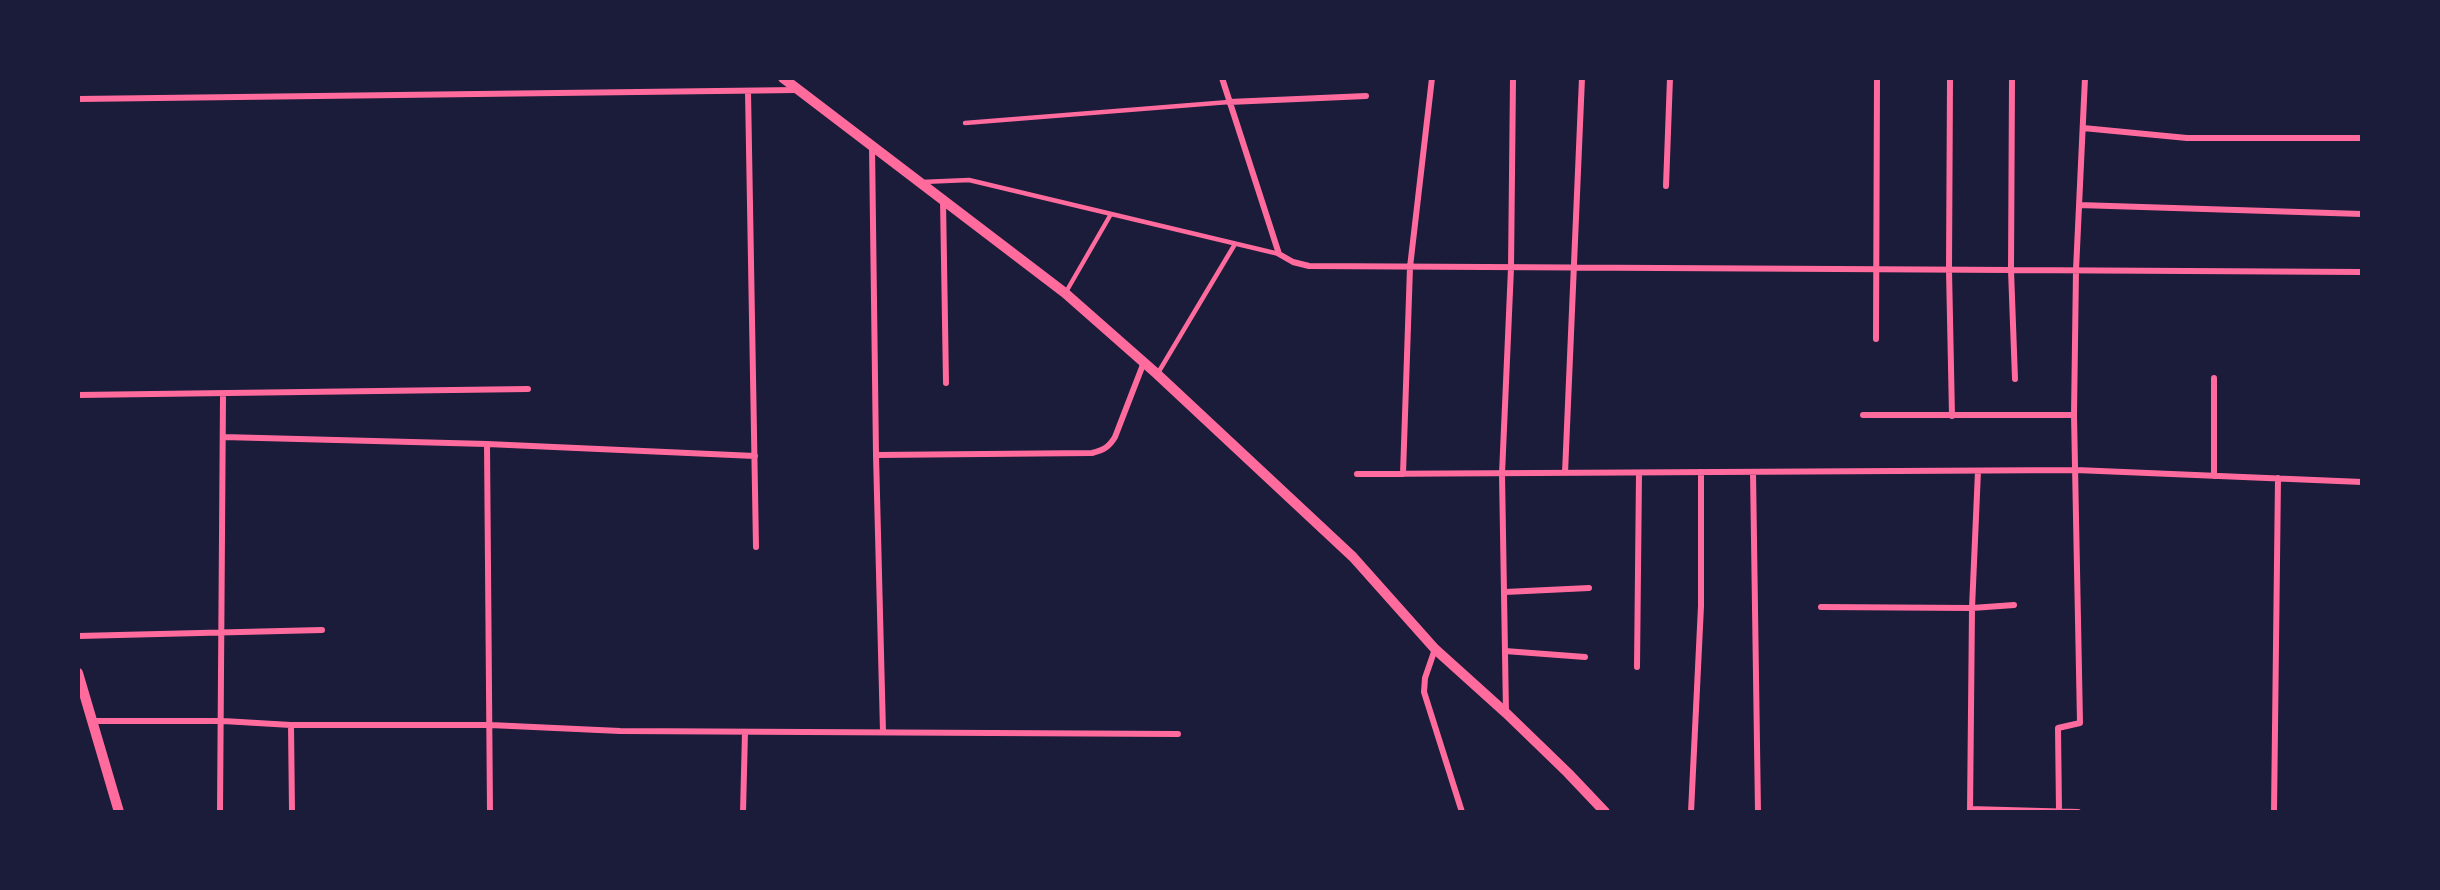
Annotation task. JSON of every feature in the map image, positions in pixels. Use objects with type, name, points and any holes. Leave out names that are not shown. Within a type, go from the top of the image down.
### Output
[{"type":"street","points":[[783,78],[1065,293],[1158,374],[1353,557],[1435,649],[1568,772],[1605,812]]},
{"type":"street","points":[[1222,78],[1279,254],[1293,262],[1309,266],[2362,272]]},
{"type":"street","points":[[1403,474],[1410,267],[1432,78]]},
{"type":"street","points":[[1506,713],[1502,474],[1511,268],[1513,78]]},
{"type":"street","points":[[1565,473],[1582,78]]},
{"type":"street","points":[[1666,186],[1670,78]]},
{"type":"street","points":[[1876,339],[1877,78]]},
{"type":"street","points":[[1950,78],[1949,270],[1952,416]]},
{"type":"street","points":[[2012,78],[2011,270],[2015,379]]},
{"type":"street","points":[[2059,812],[2058,728],[2080,723],[2074,415],[2076,270],[2085,78]]},
{"type":"street","points":[[78,99],[799,90]]},
{"type":"street","points":[[748,91],[756,547]]},
{"type":"street","points":[[1230,102],[1366,96]]},
{"type":"street","points":[[2083,128],[2187,138],[2362,138]]},
{"type":"street","points":[[873,146],[876,455],[883,732]]},
{"type":"street","points":[[943,199],[946,383]]},
{"type":"street","points":[[2079,205],[2362,214]]},
{"type":"street","points":[[876,455],[1092,453],[1103,451],[1110,446],[1115,437],[1143,362]]},
{"type":"street","points":[[2214,378],[2214,476]]},
{"type":"street","points":[[78,395],[223,395],[528,389]]},
{"type":"street","points":[[220,812],[223,721],[223,395]]},
{"type":"street","points":[[1863,415],[2074,415]]},
{"type":"street","points":[[223,437],[487,444],[755,456]]},
{"type":"street","points":[[487,444],[490,812]]},
{"type":"street","points":[[1357,474],[2076,470],[2362,482]]},
{"type":"street","points":[[1978,471],[1972,608],[1970,810],[2078,812]]},
{"type":"street","points":[[1691,812],[1701,606],[1701,472]]},
{"type":"street","points":[[1754,472],[1758,812]]},
{"type":"street","points":[[1637,667],[1639,473]]},
{"type":"street","points":[[2274,812],[2278,478]]},
{"type":"street","points":[[1505,592],[1589,588]]},
{"type":"street","points":[[1821,607],[1972,608],[2014,605]]},
{"type":"street","points":[[78,636],[322,630]]},
{"type":"street","points":[[1435,649],[1425,678],[1424,692],[1462,812]]},
{"type":"street","points":[[1505,651],[1585,657]]},
{"type":"street","points":[[78,673],[119,812]]},
{"type":"street","points":[[91,721],[223,721],[291,725],[490,725],[620,731],[1178,734]]},
{"type":"street","points":[[291,725],[292,812]]},
{"type":"street","points":[[743,812],[745,732]]},
{"type":"lane","points":[[965,123],[1230,102]]},
{"type":"lane","points":[[920,182],[969,180],[1279,254]]},
{"type":"lane","points":[[1065,293],[1111,214]]},
{"type":"lane","points":[[1158,374],[1236,244]]}]
